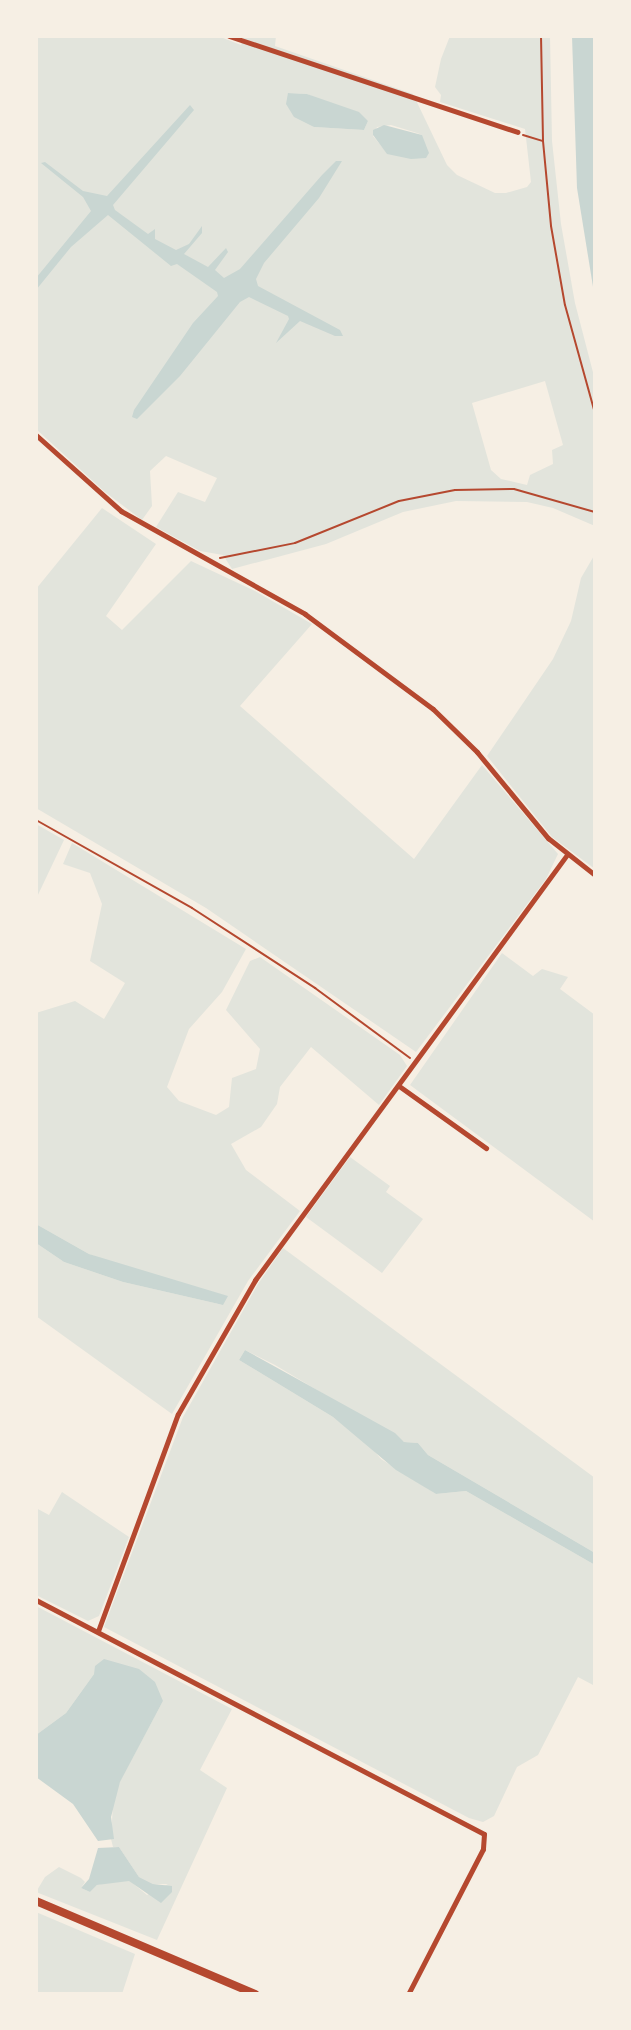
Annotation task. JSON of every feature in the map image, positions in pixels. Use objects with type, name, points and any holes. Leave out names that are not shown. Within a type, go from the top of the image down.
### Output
[{"type":"main road","points":[[36,1901],[255,1994]]},
{"type":"street","points":[[229,36],[516,132]]},
{"type":"street","points":[[36,435],[114,506],[320,624],[433,709],[477,752],[566,856],[595,875]]},
{"type":"street","points":[[98,1631],[182,1407],[255,1280],[566,856]]},
{"type":"street","points":[[399,1086],[486,1148]]},
{"type":"street","points":[[36,1600],[484,1834],[483,1849],[408,1994]]},
{"type":"path","points":[[540,36],[543,141],[557,264],[595,413]]},
{"type":"path","points":[[516,132],[543,141]]},
{"type":"path","points":[[209,562],[295,543],[399,501],[426,495],[482,489],[528,492],[595,512]]},
{"type":"path","points":[[36,820],[192,908],[315,988],[417,1062]]},
{"type":"shaded area","points":[[36,36],[218,36],[241,45],[244,36],[276,36],[275,46],[413,94],[447,165],[457,175],[495,193],[506,193],[527,187],[531,182],[525,129],[440,102],[441,95],[435,87],[441,59],[450,36],[550,36],[552,141],[561,224],[575,303],[595,380],[595,526],[553,508],[527,502],[456,501],[403,512],[326,544],[232,569],[223,555],[200,551],[156,527],[178,492],[205,502],[217,478],[166,456],[150,471],[152,506],[142,520],[105,492],[36,429]],"holes":[[[288,93],[307,94],[368,121],[364,130],[314,127]],[[391,125],[422,135],[388,154],[373,136],[377,127]],[[545,381],[563,445],[552,450],[553,464],[530,475],[527,485],[501,479],[491,470],[472,403]]]},
{"type":"shaded area","points":[[572,36],[595,36],[595,299],[577,188]]},
{"type":"shaded area","points":[[288,93],[307,94],[359,112],[368,121],[364,130],[314,127],[294,117],[286,104]]},
{"type":"shaded area","points":[[190,105],[194,110],[113,205],[115,210],[148,234],[155,229],[155,239],[176,250],[189,244],[202,226],[202,233],[184,254],[208,267],[226,248],[228,252],[215,270],[224,278],[240,269],[322,175],[336,161],[342,161],[319,198],[264,263],[256,279],[258,286],[340,330],[343,336],[335,336],[300,321],[276,343],[289,319],[288,316],[249,297],[240,302],[180,376],[137,419],[132,417],[134,410],[193,323],[218,296],[217,292],[177,264],[171,266],[108,215],[71,247],[36,290],[36,278],[91,211],[83,197],[41,163],[45,162],[83,191],[107,196]]},
{"type":"shaded area","points":[[384,125],[422,135],[429,153],[426,158],[411,159],[387,154],[373,135],[373,130]]},
{"type":"shaded area","points":[[102,508],[156,544],[106,616],[122,630],[191,561],[255,591],[312,624],[240,706],[414,859],[482,765],[558,854],[546,879],[416,1052],[206,908],[36,808],[36,589]]},
{"type":"shaded area","points":[[595,554],[595,869],[552,837],[487,756],[553,659],[571,621],[581,578]]},
{"type":"shaded area","points":[[36,824],[64,840],[36,899]]},
{"type":"shaded area","points":[[72,843],[246,949],[222,992],[189,1029],[167,1087],[179,1101],[216,1115],[229,1107],[232,1078],[256,1069],[260,1049],[226,1010],[250,961],[260,957],[400,1055],[407,1066],[379,1105],[311,1047],[280,1087],[277,1104],[261,1127],[231,1144],[246,1170],[300,1211],[248,1281],[172,1414],[36,1316],[36,1243],[64,1262],[123,1282],[223,1305],[89,1254],[36,1224],[36,1013],[75,1001],[104,1019],[125,983],[90,961],[102,904],[90,873],[63,864]]},
{"type":"shaded area","points":[[502,953],[533,976],[542,969],[568,977],[560,989],[595,1015],[595,1222],[410,1085]]},
{"type":"shaded area","points":[[350,1157],[390,1186],[386,1192],[423,1219],[382,1273],[306,1217]]},
{"type":"shaded area","points":[[36,1224],[89,1254],[228,1296],[223,1305],[123,1282],[64,1262],[36,1243]]},
{"type":"shaded area","points":[[283,1248],[595,1478],[595,1553],[428,1455],[418,1443],[404,1442],[275,1365],[245,1350],[239,1360],[333,1417],[369,1445],[381,1459],[436,1494],[466,1491],[595,1565],[595,1686],[578,1677],[538,1755],[517,1767],[494,1816],[483,1822],[469,1818],[104,1627],[183,1417],[258,1284]]},
{"type":"shaded area","points":[[245,1350],[395,1433],[404,1442],[418,1443],[428,1455],[595,1553],[595,1565],[466,1491],[436,1494],[396,1470],[333,1417],[239,1360]]},
{"type":"shaded area","points":[[62,1492],[129,1537],[99,1616],[88,1621],[36,1595],[36,1508],[49,1515]]},
{"type":"shaded area","points":[[36,1606],[232,1709],[200,1770],[227,1788],[157,1940],[36,1892],[45,1877],[59,1867],[81,1878],[85,1882],[81,1888],[90,1892],[97,1885],[130,1881],[147,1895],[168,1884],[153,1884],[139,1877],[119,1847],[113,1847],[111,1839],[113,1803],[120,1781],[163,1701],[94,1674],[66,1713],[36,1735]]},
{"type":"shaded area","points":[[104,1659],[139,1669],[155,1682],[163,1701],[120,1782],[111,1817],[114,1839],[98,1841],[73,1804],[36,1777],[36,1735],[66,1713],[94,1674],[95,1666]]},
{"type":"shaded area","points":[[119,1847],[139,1877],[153,1884],[172,1886],[172,1892],[161,1903],[129,1881],[97,1885],[90,1892],[81,1888],[89,1879],[98,1848]]},
{"type":"shaded area","points":[[36,1912],[135,1954],[122,1994],[36,1994]]}]
